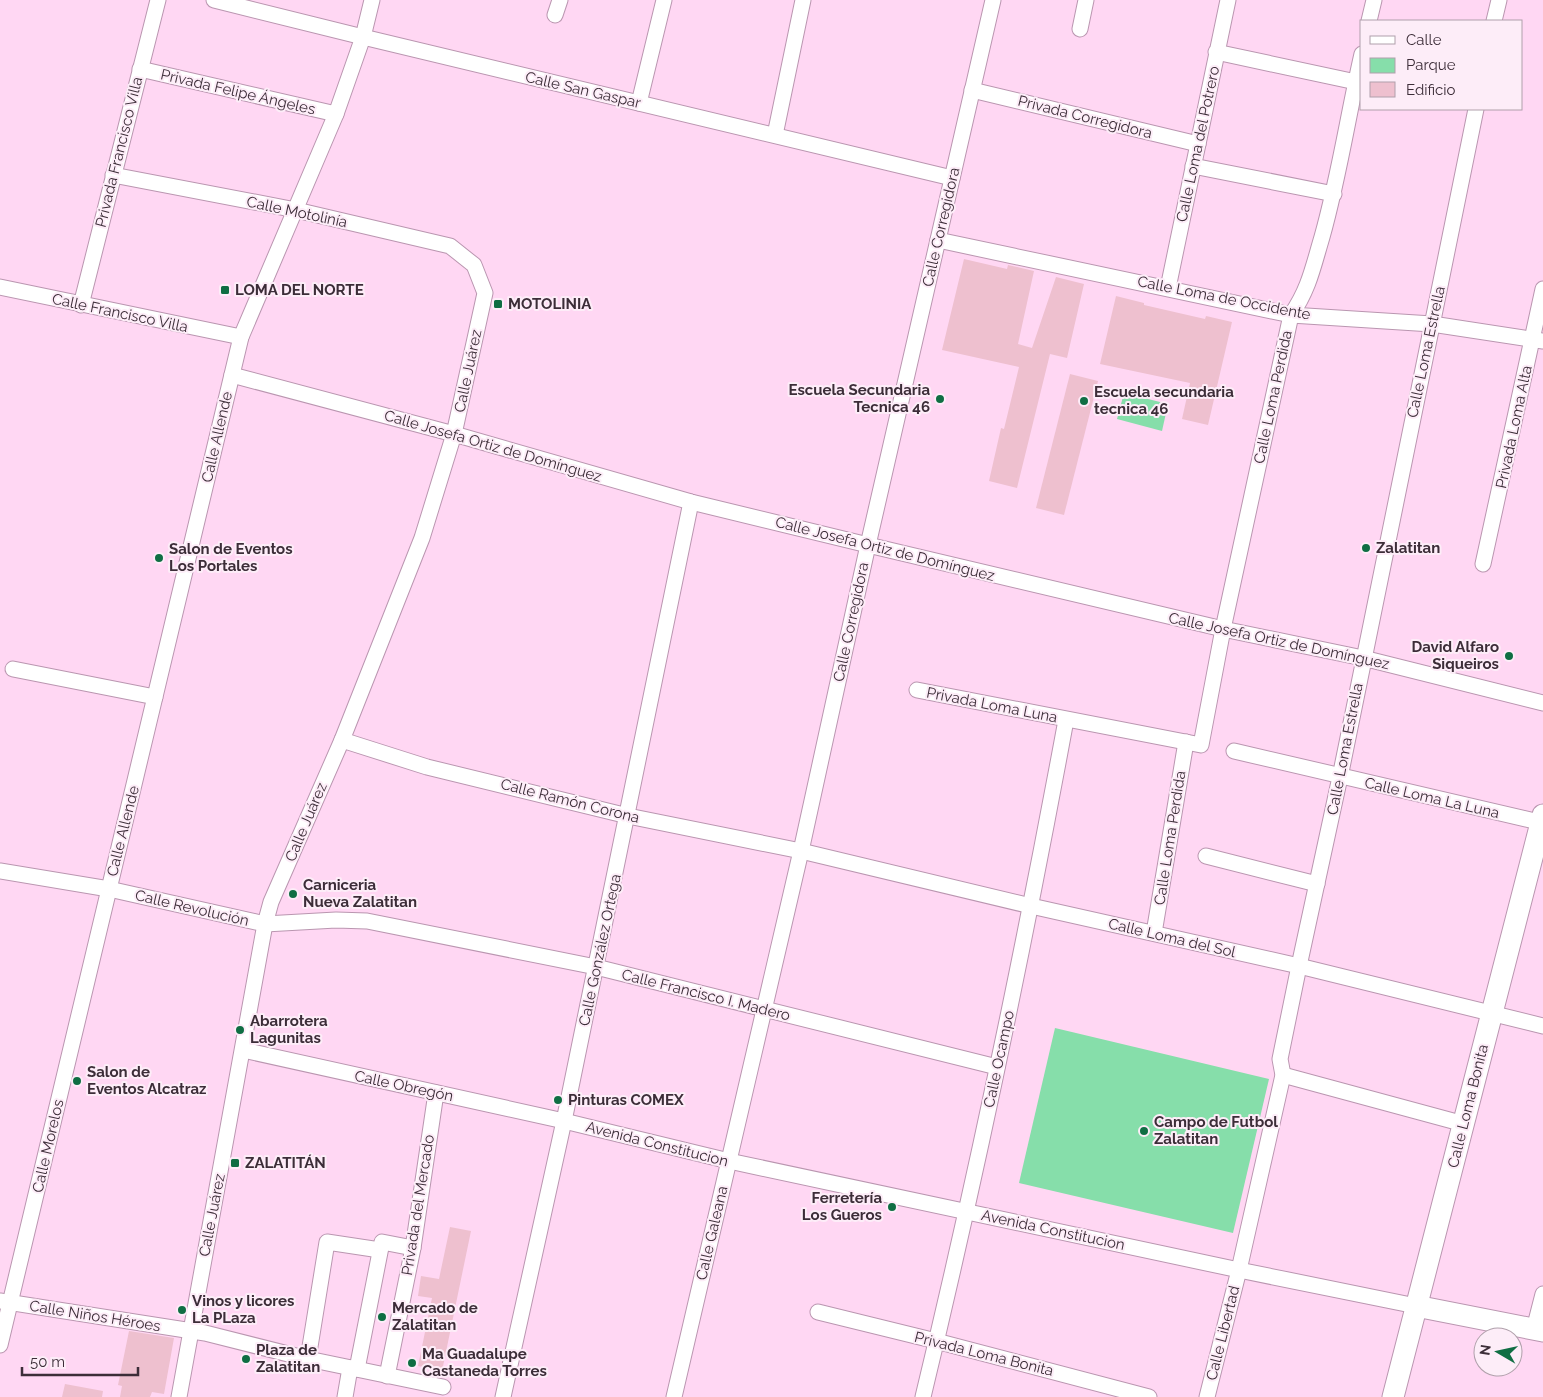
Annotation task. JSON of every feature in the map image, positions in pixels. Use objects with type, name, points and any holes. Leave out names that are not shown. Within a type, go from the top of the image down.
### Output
[{"type":"street","name":"Privada Francisco Villa","points":[[80,305],[158,0]]},
{"type":"street","name":"Calle San Gaspar","points":[[214,0],[952,178]]},
{"type":"street","name":"Calle Allende","points":[[109,889],[241,338],[336,114],[363,37],[372,0]]},
{"type":"street","points":[[639,103],[664,0]]},
{"type":"street","points":[[775,135],[803,0]]},
{"type":"street","name":"Calle Corregidora","points":[[764,1010],[993,0]]},
{"type":"street","points":[[1080,28],[1086,0]]},
{"type":"street","name":"Calle Loma del Potrero","points":[[1168,288],[1228,0]]},
{"type":"street","points":[[1369,20],[1374,0]]},
{"type":"street","points":[[1494,20],[1499,0]]},
{"type":"street","points":[[1216,52],[1356,82]]},
{"type":"street","name":"Calle Loma Perdida","points":[[1154,934],[1186,742],[1201,745],[1223,629],[1291,314],[1303,298],[1334,194],[1360,63]]},
{"type":"street","name":"Privada Felipe Ángeles","points":[[140,69],[336,114]]},
{"type":"street","name":"Privada Corregidora","points":[[972,90],[1198,144]]},
{"type":"street","name":"Calle Loma Estrella","points":[[1239,1270],[1283,1075],[1280,1059],[1340,777],[1476,110]]},
{"type":"street","points":[[1193,166],[1334,194]]},
{"type":"street","name":"Calle Motolinía","points":[[113,175],[296,210],[450,246],[474,265]]},
{"type":"street","name":"Calle Loma de Occidente","points":[[938,240],[1291,314],[1432,324],[1538,340]]},
{"type":"street","name":"Calle Juárez","points":[[179,1397],[265,924],[272,902],[342,740],[422,538],[454,434],[485,293],[474,265]]},
{"type":"street","name":"Calle Francisco Villa","points":[[0,287],[241,338]]},
{"type":"street","name":"Privada Loma Alta","points":[[1484,564],[1538,340],[1543,289]]},
{"type":"street","name":"Calle Josefa Ortiz de Domínguez","points":[[232,375],[454,434],[691,502],[1223,629],[1363,658],[1543,703]]},
{"type":"street","name":"Calle González Ortega","points":[[503,1397],[564,1121],[691,502]]},
{"type":"street","points":[[13,669],[155,697]]},
{"type":"street","name":"Privada Loma Luna","points":[[918,690],[1066,720]]},
{"type":"street","points":[[1066,720],[1186,742]]},
{"type":"street","name":"Calle Ocampo","points":[[923,1397],[997,1067],[1031,906],[1066,720]]},
{"type":"street","name":"Calle Ramón Corona","points":[[342,740],[426,766],[628,816],[801,851]]},
{"type":"street","name":"Calle Loma La Luna","points":[[1234,751],[1340,777],[1542,820]]},
{"type":"street","name":"Calle Loma Bonita","points":[[1392,1397],[1542,820]]},
{"type":"street","name":"Calle Loma del Sol","points":[[801,851],[1031,906],[1299,966],[1543,1026]]},
{"type":"street","points":[[1206,856],[1317,884]]},
{"type":"street","name":"Calle Revolución","points":[[0,871],[109,889],[265,924]]},
{"type":"street","name":"Calle Morelos","points":[[0,1345],[5,1302],[109,889]]},
{"type":"street","name":"Calle Francisco I. Madero","points":[[265,924],[336,920],[367,921],[596,967],[997,1067]]},
{"type":"street","name":"Calle Galeana","points":[[674,1397],[764,1010]]},
{"type":"street","name":"Calle Obregón","points":[[243,1050],[564,1121]]},
{"type":"street","points":[[1283,1075],[1464,1124]]},
{"type":"street","name":"Privada del Mercado","points":[[387,1376],[413,1248],[436,1093]]},
{"type":"street","name":"Avenida Constitucion","points":[[564,1121],[729,1161],[966,1212],[1239,1270],[1539,1330]]},
{"type":"street","points":[[308,1359],[327,1242],[380,1250]]},
{"type":"street","points":[[345,1397],[382,1242],[413,1248]]},
{"type":"street","name":"Calle Libertad","points":[[1207,1397],[1239,1270]]},
{"type":"street","points":[[1539,1330],[1543,1294]]},
{"type":"street","name":"Calle Niños Héroes","points":[[5,1302],[190,1330],[308,1359],[443,1388]]},
{"type":"street","name":"Privada Loma Bonita","points":[[818,1312],[1150,1397]]},
{"type":"green space","points":[[1124,393],[1168,404],[1162,431],[1117,419]]},
{"type":"green space","name":"Campo de Futbol Zalatitan","points":[[1055,1028],[1269,1079],[1233,1233],[1019,1183]]},
{"type":"building","points":[[964,259],[1007,269],[1008,265],[1034,271],[1018,344],[1032,348],[1056,277],[1084,284],[1067,358],[1050,354],[1017,488],[989,481],[1001,428],[1004,429],[1019,367],[942,350]]},
{"type":"building","points":[[1116,296],[1144,303],[1144,305],[1205,319],[1206,316],[1232,322],[1208,425],[1182,419],[1190,383],[1100,364]]},
{"type":"building","points":[[1070,374],[1098,381],[1064,515],[1036,508]]},
{"type":"building","points":[[450,1227],[471,1231],[442,1371],[418,1366],[432,1298],[418,1296],[421,1276],[439,1279]]},
{"type":"building","points":[[129,1331],[174,1338],[164,1394],[152,1392],[150,1397],[120,1397],[122,1386],[118,1385]]},
{"type":"building","points":[[65,1384],[103,1391],[102,1397],[62,1397]]},
{"type":"place","name":"LOMA DEL NORTE","points":[[225,290]]},
{"type":"place","name":"MOTOLINIA","points":[[498,304]]},
{"type":"place","name":"Escuela Secundaria Tecnica 46","points":[[940,399]]},
{"type":"place","name":"Escuela secundaria tecnica 46","points":[[1084,401]]},
{"type":"place","name":"Zalatitan","points":[[1366,548]]},
{"type":"place","name":"Salon de Eventos Los Portales","points":[[159,558]]},
{"type":"place","name":"David Alfaro Siqueiros","points":[[1509,656]]},
{"type":"place","name":"Carniceria Nueva Zalatitan","points":[[293,894]]},
{"type":"place","name":"Abarrotera Lagunitas","points":[[240,1030]]},
{"type":"place","name":"Salon de Eventos Alcatraz","points":[[77,1081]]},
{"type":"place","name":"Pinturas COMEX","points":[[558,1100]]},
{"type":"place","name":"Campo de Futbol Zalatitan","points":[[1144,1131]]},
{"type":"place","name":"ZALATITÁN","points":[[235,1163]]},
{"type":"place","name":"Ferretería Los Gueros","points":[[892,1207]]},
{"type":"place","name":"Vinos y licores La PLaza","points":[[182,1310]]},
{"type":"place","name":"Mercado de Zalatitan","points":[[382,1317]]},
{"type":"place","name":"Plaza de Zalatitan","points":[[246,1359]]},
{"type":"place","name":"Ma Guadalupe Castaneda Torres","points":[[412,1363]]}]
